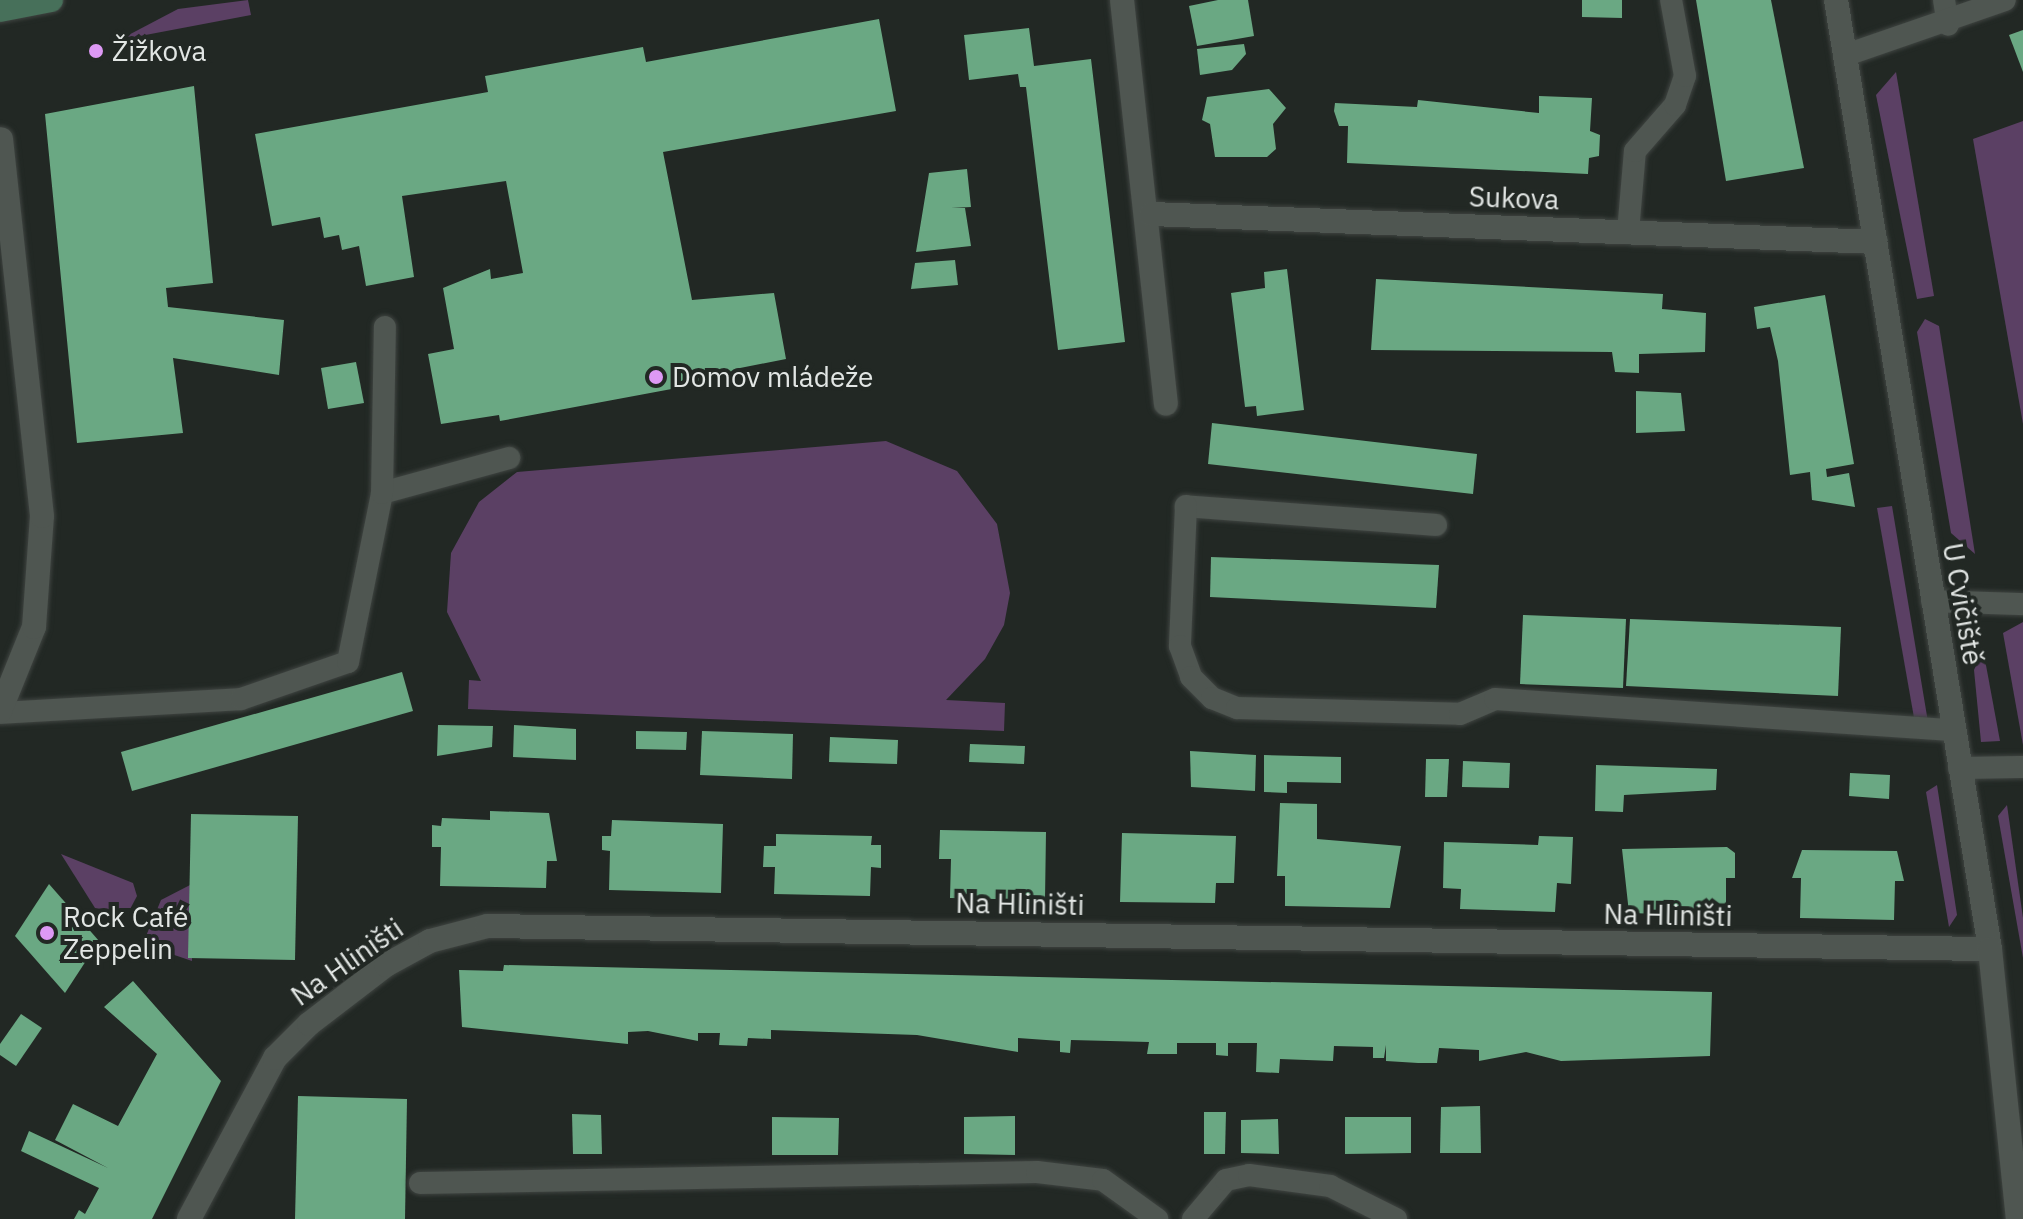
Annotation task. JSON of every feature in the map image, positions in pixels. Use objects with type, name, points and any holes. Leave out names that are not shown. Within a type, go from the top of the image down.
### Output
[{"type":"main road","points":[[0,10],[51,0]]},
{"type":"street","points":[[1122,0],[1151,214],[1166,404]]},
{"type":"street","name":"U Cvičiště","points":[[1836,0],[1990,949],[2018,1219]]},
{"type":"street","points":[[0,712],[34,627],[42,516],[1,139]]},
{"type":"street","name":"Sukova","points":[[1151,214],[1875,242]]},
{"type":"street","name":"Na Hliništi","points":[[189,1219],[275,1058],[309,1024],[386,965],[430,941],[487,926],[1990,949]]},
{"type":"lane","points":[[1122,0],[1129,0]]},
{"type":"lane","points":[[1628,232],[1635,151],[1675,105],[1685,76],[1671,0]]},
{"type":"lane","points":[[1944,0],[1948,25]]},
{"type":"lane","points":[[1846,55],[1948,25],[2005,0]]},
{"type":"lane","points":[[0,712],[241,699],[348,662],[382,493],[385,327]]},
{"type":"lane","points":[[382,493],[509,458]]},
{"type":"lane","points":[[1436,525],[1186,506],[1180,646],[1191,677],[1212,698],[1237,708],[1460,714],[1495,699],[1955,730]]},
{"type":"lane","points":[[1932,601],[2023,604]]},
{"type":"lane","points":[[1959,768],[2023,767]]},
{"type":"lane","points":[[420,1183],[1037,1172],[1103,1180],[1157,1219]]},
{"type":"lane","points":[[1193,1219],[1226,1180],[1249,1175],[1330,1186],[1396,1219]]},
{"type":"shaded area","points":[[248,0],[251,15],[119,40],[178,9]]},
{"type":"shaded area","points":[[1896,72],[1934,296],[1917,299],[1876,95]]},
{"type":"shaded area","points":[[2023,121],[2023,424],[1973,139]]},
{"type":"shaded area","points":[[1925,319],[1939,326],[1975,554],[1951,533],[1917,332]]},
{"type":"shaded area","points":[[886,441],[957,471],[997,524],[1010,593],[1004,625],[985,659],[946,700],[1005,703],[1004,731],[468,709],[469,680],[481,681],[447,612],[451,553],[479,502],[517,472]]},
{"type":"shaded area","points":[[1892,506],[1929,728],[1916,729],[1877,508]]},
{"type":"shaded area","points":[[2023,622],[2023,745],[2003,633]]},
{"type":"shaded area","points":[[1983,649],[2000,741],[1981,742],[1974,670]]},
{"type":"shaded area","points":[[1937,785],[1957,915],[1949,927],[1926,792]]},
{"type":"shaded area","points":[[2007,805],[2023,918],[2023,958],[1998,816]]},
{"type":"shaded area","points":[[61,854],[133,883],[137,896],[128,913],[95,908]]},
{"type":"shaded area","points":[[192,884],[192,961],[148,946],[146,936],[161,900]]},
{"type":"building","points":[[1218,0],[1248,0],[1254,36],[1197,46],[1189,6]]},
{"type":"building","points":[[1582,0],[1622,0],[1622,18],[1582,17]]},
{"type":"building","points":[[1696,0],[1771,0],[1804,168],[1726,181]]},
{"type":"building","points":[[879,19],[896,111],[663,152],[692,300],[774,293],[786,359],[735,369],[736,377],[500,421],[499,415],[441,424],[428,354],[454,349],[443,288],[490,269],[491,279],[523,273],[506,181],[402,196],[414,277],[366,286],[359,246],[342,250],[339,235],[324,238],[320,217],[272,226],[255,134],[488,92],[485,76],[643,47],[646,62]]},
{"type":"building","points":[[1029,28],[1034,66],[1091,59],[1125,342],[1058,350],[1026,87],[1020,87],[1018,74],[969,80],[964,35]]},
{"type":"building","points":[[2023,30],[2023,72],[2009,35]]},
{"type":"building","points":[[1244,44],[1246,54],[1232,70],[1200,75],[1197,49]]},
{"type":"building","points":[[194,86],[213,283],[166,288],[168,307],[284,320],[279,375],[173,358],[183,433],[77,443],[45,114]]},
{"type":"building","points":[[1269,89],[1286,108],[1273,124],[1276,149],[1267,157],[1215,157],[1210,124],[1202,120],[1207,97]]},
{"type":"building","points":[[1539,96],[1592,98],[1590,131],[1600,135],[1599,156],[1589,158],[1588,174],[1347,163],[1348,126],[1339,126],[1334,111],[1335,103],[1417,107],[1418,100],[1539,113]]},
{"type":"building","points":[[967,169],[971,207],[951,208],[965,208],[971,246],[916,252],[929,173]]},
{"type":"building","points":[[955,260],[958,285],[911,289],[915,263]]},
{"type":"building","points":[[1287,269],[1304,410],[1257,416],[1256,406],[1245,407],[1231,293],[1265,288],[1264,272]]},
{"type":"building","points":[[1376,279],[1663,294],[1662,309],[1706,313],[1705,352],[1639,354],[1639,373],[1615,372],[1612,352],[1371,350]]},
{"type":"building","points":[[1825,295],[1854,464],[1826,469],[1827,477],[1849,473],[1855,507],[1812,500],[1810,472],[1790,475],[1778,361],[1770,327],[1757,329],[1754,307]]},
{"type":"building","points":[[356,362],[364,403],[328,409],[321,368]]},
{"type":"building","points":[[1636,391],[1681,393],[1685,431],[1636,433]]},
{"type":"building","points":[[1212,423],[1477,454],[1473,494],[1208,464]]},
{"type":"building","points":[[1211,557],[1439,565],[1436,608],[1210,597]]},
{"type":"building","points":[[1523,615],[1626,619],[1623,688],[1520,684]]},
{"type":"building","points":[[1630,619],[1841,627],[1838,696],[1626,686]]},
{"type":"building","points":[[402,672],[413,711],[132,791],[121,752]]},
{"type":"building","points":[[438,725],[493,726],[492,747],[437,756]]},
{"type":"building","points":[[514,725],[576,729],[576,760],[513,757]]},
{"type":"building","points":[[636,731],[687,732],[686,750],[636,749]]},
{"type":"building","points":[[702,731],[793,734],[792,779],[700,775]]},
{"type":"building","points":[[830,737],[898,740],[897,764],[829,762]]},
{"type":"building","points":[[970,744],[1025,746],[1024,764],[969,762]]},
{"type":"building","points":[[1190,751],[1256,755],[1255,791],[1191,787]]},
{"type":"building","points":[[1264,755],[1341,757],[1341,783],[1287,782],[1287,793],[1264,792]]},
{"type":"building","points":[[1426,759],[1449,759],[1447,797],[1425,797]]},
{"type":"building","points":[[1463,761],[1510,763],[1509,788],[1462,787]]},
{"type":"building","points":[[1596,765],[1717,769],[1716,790],[1624,795],[1623,812],[1595,811]]},
{"type":"building","points":[[1850,773],[1890,775],[1889,799],[1849,796]]},
{"type":"building","points":[[1280,803],[1317,804],[1317,839],[1401,846],[1390,908],[1285,906],[1285,876],[1277,876]]},
{"type":"building","points":[[490,811],[549,813],[557,861],[547,861],[546,888],[440,886],[441,847],[432,847],[432,825],[441,826],[442,818],[490,820]]},
{"type":"building","points":[[191,814],[298,816],[295,960],[188,958]]},
{"type":"building","points":[[612,820],[723,824],[721,893],[609,890],[610,851],[602,850],[602,836],[611,836]]},
{"type":"building","points":[[940,830],[1046,832],[1045,900],[950,898],[951,859],[939,859]]},
{"type":"building","points":[[1122,833],[1236,836],[1234,883],[1216,883],[1215,903],[1120,902]]},
{"type":"building","points":[[776,834],[872,836],[871,845],[881,845],[881,868],[871,867],[870,896],[774,894],[775,867],[763,867],[764,846],[776,846]]},
{"type":"building","points":[[1539,836],[1573,837],[1571,884],[1557,883],[1555,912],[1460,909],[1461,889],[1443,888],[1444,842],[1538,845]]},
{"type":"building","points":[[1727,847],[1735,853],[1735,878],[1726,878],[1726,916],[1629,913],[1622,849]]},
{"type":"building","points":[[1802,850],[1897,851],[1904,881],[1895,881],[1894,920],[1800,918],[1801,878],[1792,878]]},
{"type":"building","points":[[49,884],[99,941],[65,993],[15,936]]},
{"type":"building","points":[[504,965],[1712,992],[1710,1056],[1561,1061],[1526,1052],[1479,1061],[1479,1050],[1439,1048],[1437,1063],[1418,1063],[1386,1061],[1386,1045],[1384,1058],[1373,1058],[1373,1047],[1334,1046],[1333,1061],[1280,1059],[1279,1073],[1256,1072],[1257,1043],[1228,1043],[1228,1056],[1216,1055],[1216,1043],[1177,1043],[1177,1054],[1147,1054],[1149,1042],[1071,1040],[1070,1053],[1060,1052],[1060,1041],[1018,1038],[1018,1052],[917,1035],[771,1030],[771,1039],[748,1038],[747,1046],[719,1045],[720,1033],[698,1033],[698,1041],[648,1031],[628,1032],[628,1044],[462,1027],[459,970],[503,971]]},
{"type":"building","points":[[133,981],[221,1081],[152,1219],[74,1219],[79,1210],[85,1214],[99,1188],[21,1151],[29,1131],[108,1168],[55,1140],[73,1104],[118,1126],[157,1054],[104,1007]]},
{"type":"building","points":[[21,1014],[42,1028],[16,1066],[0,1055],[0,1044]]},
{"type":"building","points":[[298,1096],[407,1099],[405,1219],[295,1219]]},
{"type":"building","points":[[1480,1106],[1481,1153],[1440,1153],[1441,1107]]},
{"type":"building","points":[[1204,1112],[1226,1112],[1225,1154],[1204,1154]]},
{"type":"building","points":[[572,1114],[601,1115],[602,1154],[573,1154]]},
{"type":"building","points":[[1015,1116],[1015,1155],[964,1154],[964,1117]]},
{"type":"building","points":[[772,1117],[839,1118],[838,1155],[772,1155]]},
{"type":"building","points":[[1345,1117],[1411,1117],[1411,1153],[1345,1154]]},
{"type":"building","points":[[1278,1119],[1279,1154],[1241,1153],[1241,1120]]},
{"type":"place","name":"Žižkova","points":[[96,51]]},
{"type":"place","name":"Domov mládeže","points":[[656,377]]},
{"type":"place","name":"Rock Café Zeppelin","points":[[47,933]]}]
